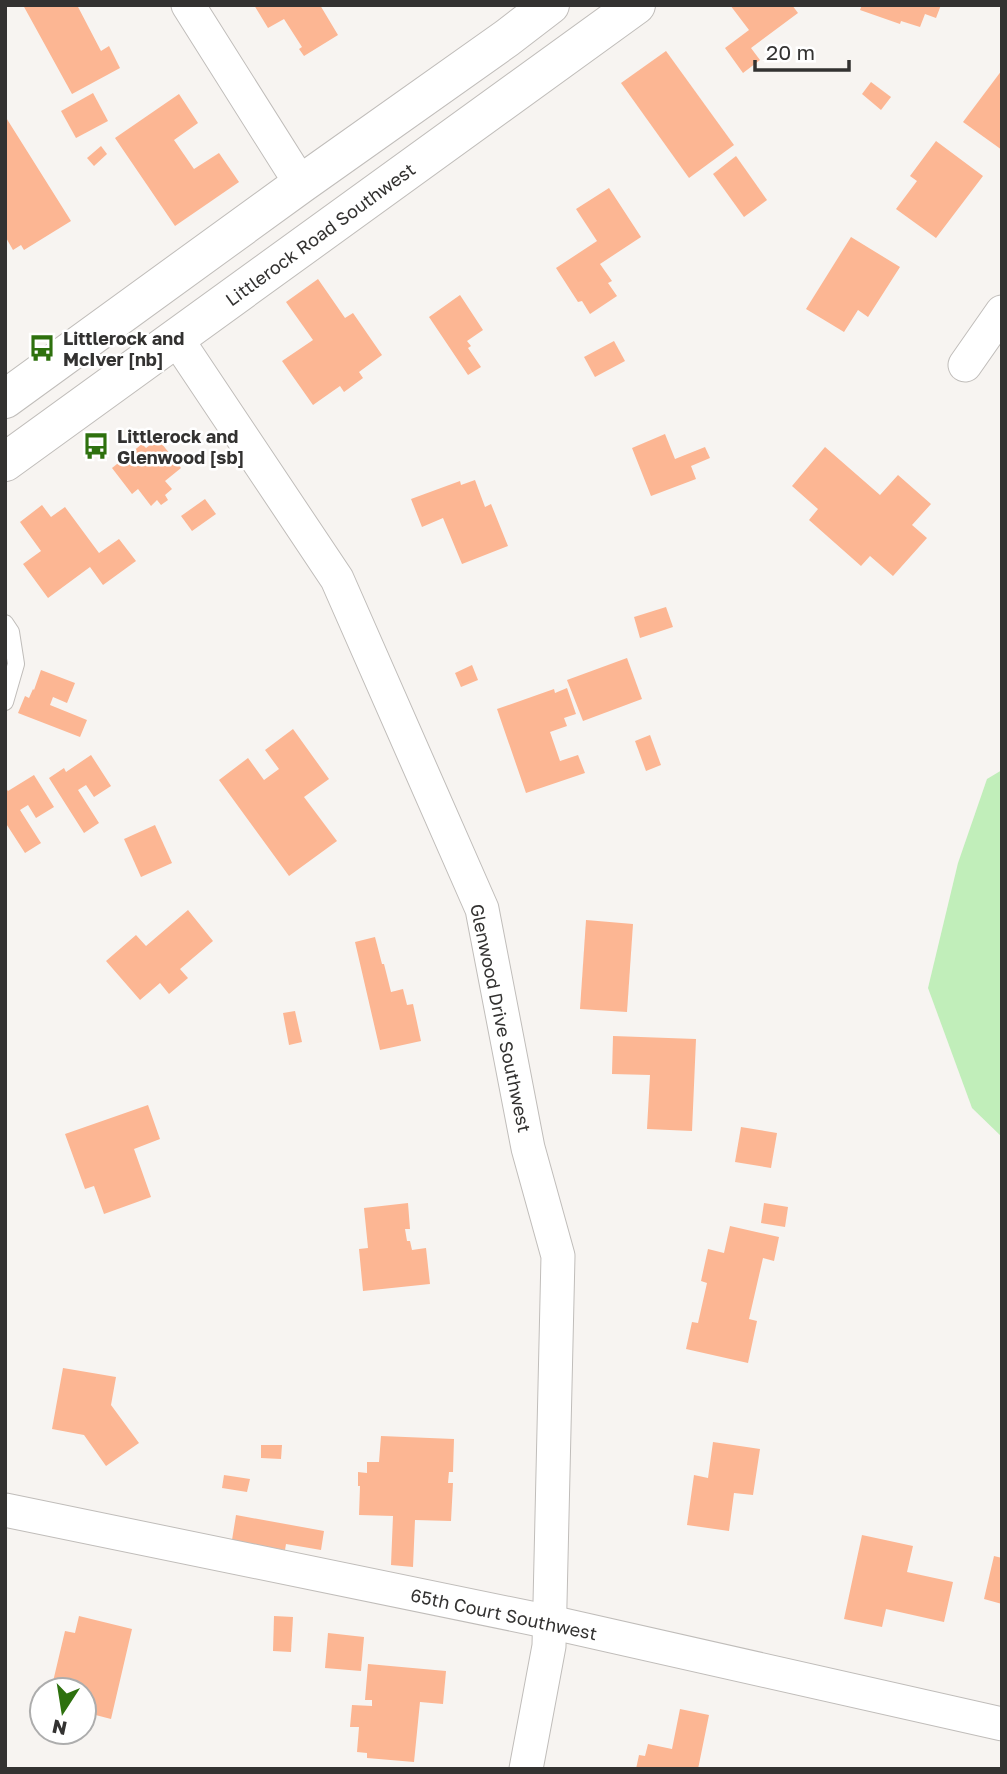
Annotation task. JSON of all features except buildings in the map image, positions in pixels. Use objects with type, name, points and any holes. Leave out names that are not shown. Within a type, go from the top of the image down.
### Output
[{"type":"main road","points":[[5,399],[508,38],[550,5]]},
{"type":"main road","name":"Littlerock Road Southwest","points":[[5,462],[636,5]]},
{"type":"street","points":[[188,5],[301,184]]},
{"type":"street","points":[[965,365],[1002,313]]},
{"type":"street","name":"Glenwood Drive Southwest","points":[[176,338],[337,579],[482,909],[528,1148],[558,1256],[549,1646],[526,1769]]},
{"type":"street","name":"65th Court Southwest","points":[[5,1510],[550,1622],[1002,1724]]},
{"type":"lane","points":[[5,623],[11,632],[16,664],[5,702]]},
{"type":"green space","points":[[1002,770],[1002,1137],[972,1108],[928,988],[958,863],[987,779]]},
{"type":"place","name":"Littlerock and McIver [nb]","points":[[42,348]]},
{"type":"place","name":"Littlerock and Glenwood [sb]","points":[[96,446]]}]
